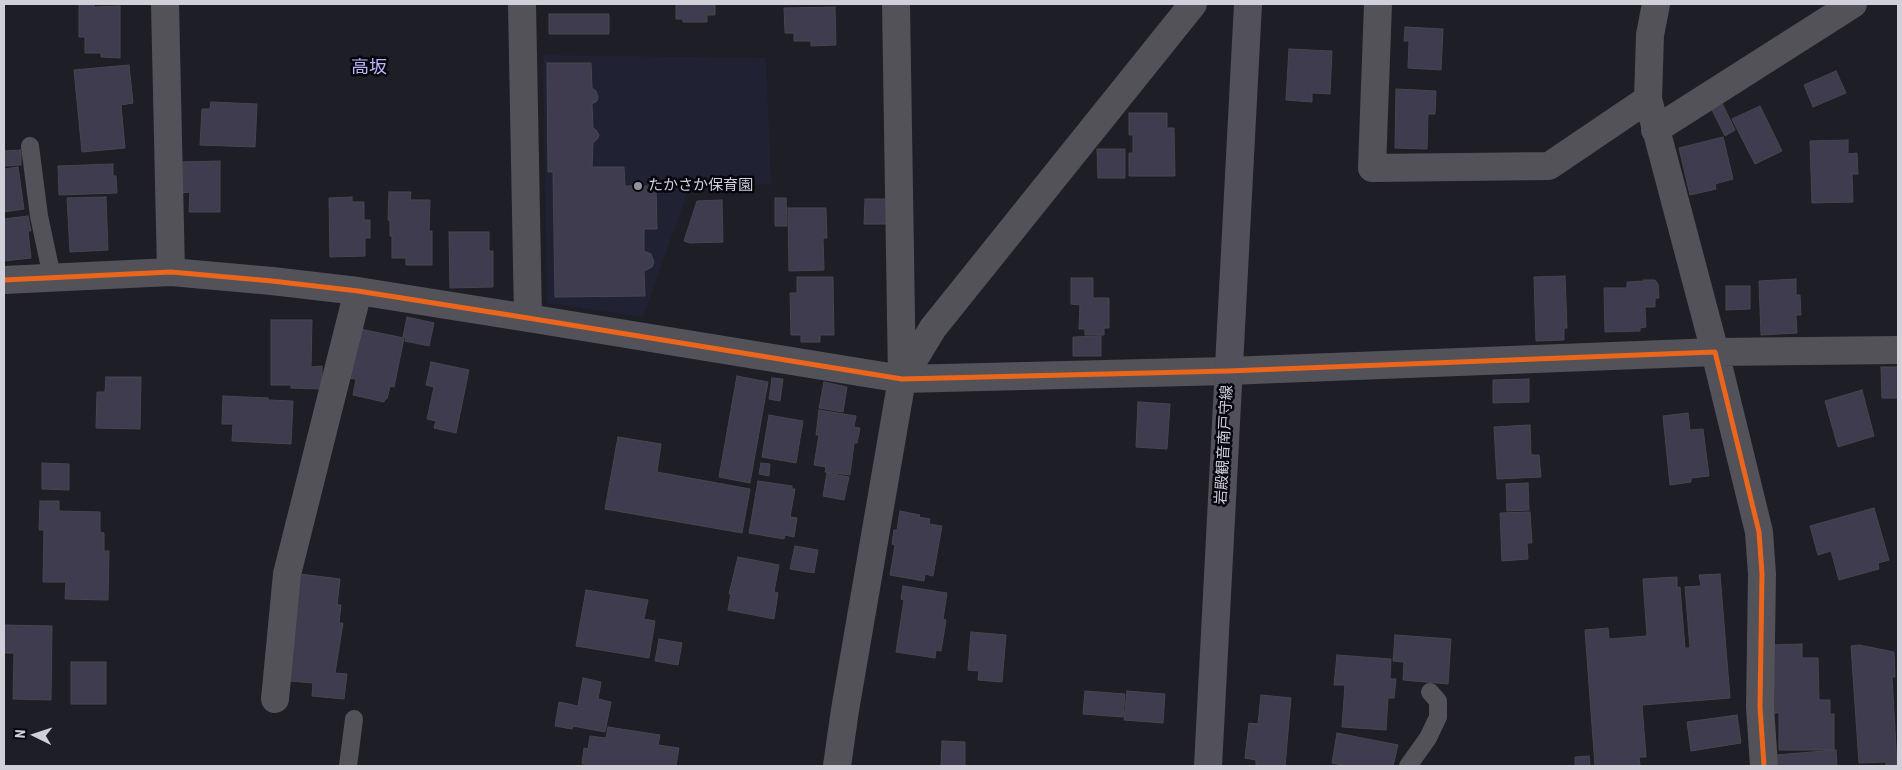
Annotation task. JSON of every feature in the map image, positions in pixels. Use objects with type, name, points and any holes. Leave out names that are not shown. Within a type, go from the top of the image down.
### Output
[{"type":"main road","name":"岩殿観音南戸守線","points":[[1208,766],[1248,4]]},
{"type":"street","points":[[165,4],[171,272]]},
{"type":"street","points":[[522,4],[528,318]]},
{"type":"street","points":[[838,766],[845,710],[902,379],[896,4]]},
{"type":"street","points":[[902,379],[934,328],[1193,4]]},
{"type":"street","points":[[1378,4],[1372,168],[1550,166],[1648,98]]},
{"type":"street","points":[[1656,4],[1650,35],[1648,98],[1716,352],[1759,532],[1762,574],[1760,707],[1764,766]]},
{"type":"street","points":[[1656,130],[1853,4]]},
{"type":"street","points":[[4,280],[52,276],[171,272],[272,280],[358,291],[902,379],[1228,370],[1716,352],[1898,350]]},
{"type":"street","points":[[275,699],[287,574],[358,291]]},
{"type":"lane","points":[[30,146],[39,216],[52,276]]},
{"type":"lane","points":[[1408,766],[1428,738],[1438,717],[1438,701],[1430,692]]},
{"type":"lane","points":[[348,766],[354,719]]},
{"type":"shaded area","name":"たかさか保育園","points":[[543,55],[766,58],[771,184],[689,188],[643,317],[547,303]]},
{"type":"building","points":[[79,4],[94,4],[94,7],[120,6],[120,58],[101,57],[101,53],[85,53],[85,37],[79,37]]},
{"type":"building","points":[[676,4],[715,4],[715,15],[707,15],[707,22],[683,22],[683,19],[676,19]]},
{"type":"building","points":[[835,7],[836,45],[811,46],[811,41],[794,41],[794,33],[785,33],[784,8]]},
{"type":"building","points":[[549,14],[609,14],[609,34],[549,34]]},
{"type":"building","points":[[1405,27],[1443,29],[1441,70],[1408,68],[1409,41],[1404,41]]},
{"type":"building","points":[[1289,49],[1332,51],[1330,94],[1312,93],[1312,102],[1286,100]]},
{"type":"building","points":[[547,63],[591,63],[592,88],[596,91],[598,97],[597,101],[592,104],[593,128],[599,135],[593,143],[592,167],[624,167],[625,186],[656,186],[657,229],[644,229],[644,251],[651,254],[654,262],[652,267],[644,271],[645,296],[555,297],[553,172],[548,172]]},
{"type":"building","points":[[129,65],[133,103],[121,105],[125,148],[82,152],[74,70]]},
{"type":"building","points":[[1836,71],[1846,93],[1813,107],[1804,85]]},
{"type":"building","points":[[1396,89],[1436,91],[1435,114],[1428,114],[1427,149],[1395,148]]},
{"type":"building","points":[[211,102],[257,104],[255,147],[200,145],[202,109],[210,109]]},
{"type":"building","points":[[1722,103],[1735,130],[1725,136],[1711,108]]},
{"type":"building","points":[[1760,106],[1782,151],[1755,164],[1732,119]]},
{"type":"building","points":[[1129,113],[1167,113],[1167,128],[1174,128],[1175,176],[1129,176],[1129,153],[1133,153],[1133,135],[1129,135]]},
{"type":"building","points":[[1723,137],[1733,179],[1715,184],[1716,189],[1690,195],[1679,148]]},
{"type":"building","points":[[1848,140],[1848,154],[1857,153],[1858,174],[1852,174],[1853,202],[1812,203],[1810,141]]},
{"type":"building","points":[[1097,149],[1125,149],[1125,178],[1098,178]]},
{"type":"building","points":[[21,150],[21,165],[4,166],[4,151]]},
{"type":"building","points":[[220,161],[220,212],[189,212],[190,192],[181,193],[181,162]]},
{"type":"building","points":[[113,164],[113,176],[116,176],[117,193],[59,195],[58,166]]},
{"type":"building","points":[[18,167],[24,209],[4,212],[4,169]]},
{"type":"building","points":[[389,192],[411,192],[410,200],[430,200],[429,231],[432,231],[432,265],[406,265],[406,258],[392,258],[392,236],[390,236],[390,221],[388,220]]},
{"type":"building","points":[[106,197],[108,250],[70,252],[67,198]]},
{"type":"building","points":[[352,197],[352,202],[364,202],[364,220],[370,220],[370,238],[365,238],[365,256],[330,257],[329,198]]},
{"type":"building","points":[[775,198],[786,198],[787,226],[775,226]]},
{"type":"building","points":[[865,199],[888,199],[888,224],[864,224]]},
{"type":"building","points":[[722,200],[723,242],[690,243],[684,241],[697,201]]},
{"type":"building","points":[[788,208],[826,208],[827,238],[823,238],[824,270],[789,271]]},
{"type":"building","points":[[28,216],[31,231],[28,231],[31,258],[4,261],[4,219]]},
{"type":"building","points":[[449,232],[489,232],[489,251],[493,251],[493,287],[450,288]]},
{"type":"building","points":[[1565,276],[1567,328],[1564,328],[1564,340],[1536,341],[1534,277]]},
{"type":"building","points":[[797,277],[833,277],[834,335],[820,335],[820,342],[801,342],[801,335],[791,335],[790,293],[797,293]]},
{"type":"building","points":[[1071,278],[1093,278],[1093,298],[1109,298],[1109,328],[1104,328],[1104,335],[1085,335],[1085,329],[1079,329],[1080,305],[1071,304]]},
{"type":"building","points":[[1796,279],[1796,295],[1800,295],[1801,315],[1796,315],[1797,333],[1761,335],[1759,281]]},
{"type":"building","points":[[1655,280],[1658,284],[1659,298],[1655,298],[1655,307],[1645,307],[1646,327],[1640,328],[1640,331],[1605,332],[1604,288],[1627,288],[1627,282]]},
{"type":"building","points":[[1726,286],[1750,286],[1750,309],[1726,310]]},
{"type":"building","points":[[407,317],[434,323],[429,346],[405,341],[406,337],[403,337]]},
{"type":"building","points":[[271,320],[312,320],[311,367],[322,366],[322,389],[291,388],[291,385],[271,385]]},
{"type":"building","points":[[360,329],[404,338],[394,387],[390,386],[387,399],[384,402],[353,395],[356,379],[347,378]]},
{"type":"building","points":[[1101,336],[1101,356],[1073,356],[1073,337]]},
{"type":"building","points":[[431,362],[469,370],[456,433],[434,428],[436,421],[427,419],[434,387],[426,385]]},
{"type":"building","points":[[1881,367],[1898,367],[1898,398],[1882,398]]},
{"type":"building","points":[[737,376],[768,382],[750,483],[719,477]]},
{"type":"building","points":[[106,377],[141,377],[140,429],[96,428],[97,392],[105,392]]},
{"type":"building","points":[[772,378],[783,379],[780,401],[769,399]]},
{"type":"building","points":[[1529,379],[1529,402],[1493,403],[1493,380]]},
{"type":"building","points":[[824,382],[847,387],[843,412],[819,408]]},
{"type":"building","points":[[1862,390],[1874,436],[1838,447],[1825,401]]},
{"type":"building","points":[[223,396],[293,401],[291,444],[232,441],[233,424],[222,424]]},
{"type":"building","points":[[1138,402],[1170,404],[1167,449],[1136,447]]},
{"type":"building","points":[[819,410],[856,416],[854,427],[860,428],[857,443],[854,443],[850,475],[825,472],[826,467],[814,465],[819,435],[816,435]]},
{"type":"building","points":[[1688,413],[1690,430],[1703,429],[1709,476],[1691,478],[1691,482],[1670,485],[1663,416]]},
{"type":"building","points":[[769,415],[803,421],[796,463],[762,457]]},
{"type":"building","points":[[1530,425],[1531,455],[1539,455],[1541,477],[1497,479],[1494,427]]},
{"type":"building","points":[[618,437],[661,444],[657,472],[750,489],[742,533],[605,509]]},
{"type":"building","points":[[42,463],[69,464],[69,490],[42,489]]},
{"type":"building","points":[[761,463],[770,464],[769,476],[759,474]]},
{"type":"building","points":[[827,473],[849,477],[844,500],[823,496]]},
{"type":"building","points":[[758,481],[792,486],[792,489],[795,489],[790,517],[797,518],[794,537],[785,535],[784,539],[749,533]]},
{"type":"building","points":[[1528,483],[1529,510],[1507,511],[1506,484]]},
{"type":"building","points":[[40,501],[59,501],[59,511],[100,512],[100,532],[104,533],[104,551],[109,551],[108,600],[65,599],[66,582],[43,582],[44,530],[39,530]]},
{"type":"building","points":[[1874,508],[1889,560],[1878,563],[1879,569],[1839,580],[1831,551],[1818,555],[1810,526]]},
{"type":"building","points":[[900,511],[920,515],[919,517],[930,519],[929,524],[942,526],[933,576],[925,574],[924,581],[890,575],[895,545],[892,544],[894,530],[897,530]]},
{"type":"building","points":[[1530,512],[1532,543],[1527,543],[1528,559],[1502,561],[1500,513]]},
{"type":"building","points":[[795,546],[818,550],[814,573],[790,569]]},
{"type":"building","points":[[738,557],[779,565],[774,592],[778,593],[774,619],[728,610],[731,594],[729,594]]},
{"type":"building","points":[[300,574],[340,579],[337,605],[341,605],[339,623],[343,623],[335,673],[347,674],[344,699],[312,696],[313,683],[290,681]]},
{"type":"building","points":[[1720,574],[1730,698],[1642,705],[1646,757],[1639,757],[1640,765],[1595,766],[1585,630],[1608,628],[1609,639],[1647,636],[1643,579],[1677,577],[1677,588],[1680,587],[1685,648],[1690,648],[1685,587],[1701,586],[1699,575]]},
{"type":"building","points":[[903,586],[947,593],[943,619],[946,620],[941,651],[936,650],[935,658],[896,652],[904,600],[901,599]]},
{"type":"building","points":[[586,590],[648,600],[644,619],[655,621],[649,658],[576,646]]},
{"type":"building","points":[[4,625],[52,626],[51,700],[13,699],[14,653],[4,653]]},
{"type":"building","points":[[971,632],[1006,635],[1002,682],[978,680],[979,671],[968,670]]},
{"type":"building","points":[[1395,635],[1451,639],[1448,684],[1403,680],[1404,662],[1393,661]]},
{"type":"building","points":[[659,639],[682,643],[678,665],[655,661]]},
{"type":"building","points":[[1802,644],[1802,658],[1818,658],[1819,700],[1830,700],[1830,714],[1834,714],[1834,750],[1779,750],[1779,713],[1773,713],[1772,645]]},
{"type":"building","points":[[1859,645],[1894,652],[1895,677],[1892,677],[1897,766],[1886,766],[1886,762],[1859,763],[1851,646]]},
{"type":"building","points":[[1337,655],[1391,659],[1390,679],[1396,679],[1394,698],[1388,698],[1386,730],[1342,727],[1345,685],[1334,685]]},
{"type":"building","points":[[71,662],[106,662],[106,704],[71,704]]},
{"type":"building","points":[[583,678],[601,682],[598,699],[611,702],[605,732],[573,726],[572,729],[555,726],[559,702],[578,706]]},
{"type":"building","points":[[1085,691],[1125,694],[1123,717],[1083,714]]},
{"type":"building","points":[[1127,691],[1165,694],[1163,723],[1124,720]]},
{"type":"building","points":[[1261,695],[1291,698],[1285,766],[1256,766],[1256,760],[1245,758],[1249,723],[1258,724]]},
{"type":"building","points":[[1737,715],[1741,743],[1691,751],[1687,722]]},
{"type":"building","points":[[608,727],[660,735],[658,745],[679,748],[676,766],[585,766],[586,764],[582,764],[584,748],[588,749],[590,736],[606,738]]},
{"type":"building","points":[[1337,733],[1398,745],[1393,766],[1347,766],[1332,763]]},
{"type":"building","points":[[942,741],[965,742],[965,766],[941,766]]},
{"type":"building","points":[[1836,750],[1837,766],[1776,766],[1776,755]]},
{"type":"building","points":[[1589,756],[1590,766],[1575,766],[1575,757]]},
{"type":"cycle path","points":[[4,280],[171,272],[272,281],[358,291],[902,379],[1228,371],[1715,352],[1759,532],[1762,574],[1760,707],[1764,766]]},
{"type":"place","name":"たかさか保育園","points":[[638,186]]},
{"type":"district","name":"高坂","points":[[369,68]]}]
